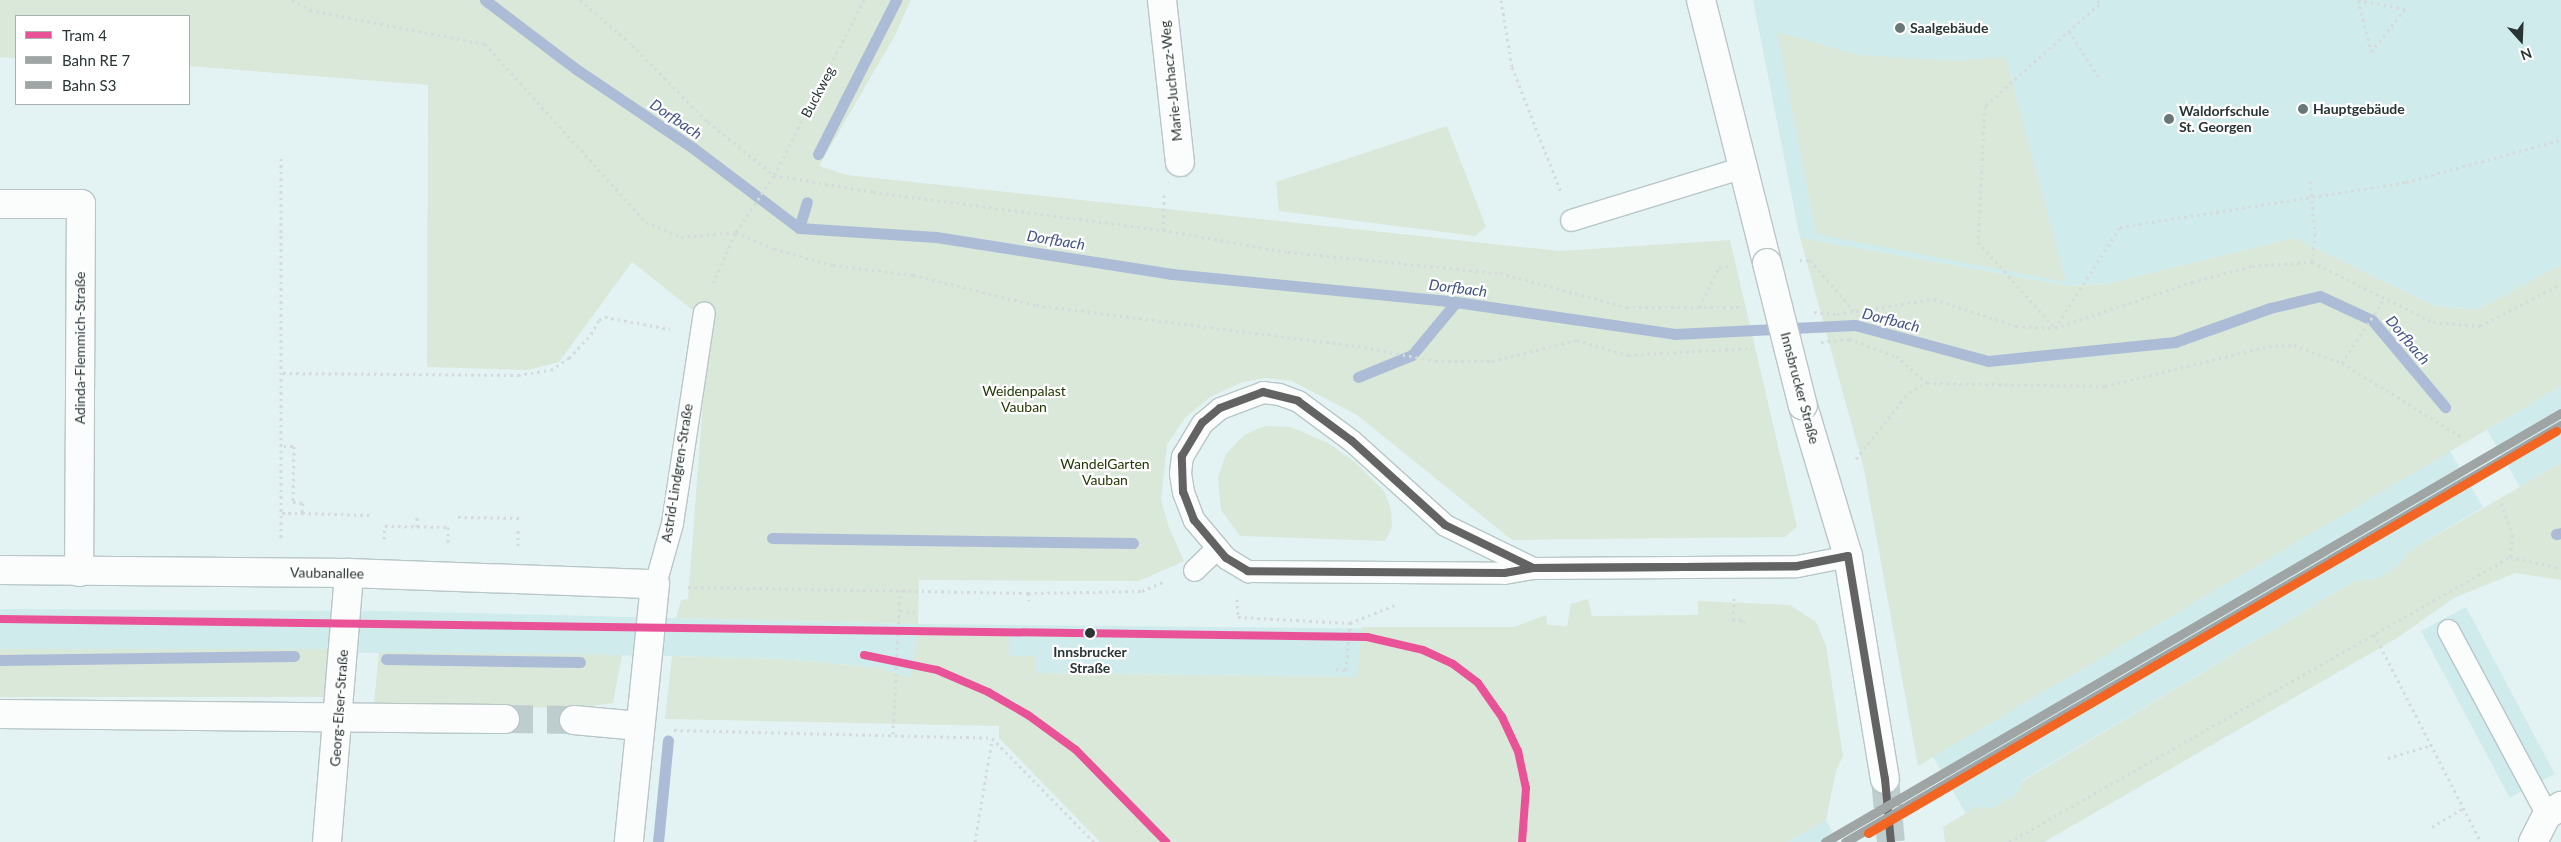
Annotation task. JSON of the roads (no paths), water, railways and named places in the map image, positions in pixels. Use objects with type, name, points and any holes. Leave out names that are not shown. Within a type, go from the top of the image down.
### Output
[{"type":"street","name":"Marie-Juchacz-Weg","points":[[1162,0],[1180,162]]},
{"type":"street","name":"Innsbrucker Straße","points":[[1701,0],[1803,406],[1848,556],[1885,779]]},
{"type":"street","name":"Adinda-Flemmich-Straße","points":[[0,204],[81,204],[79,572]]},
{"type":"street","name":"Vaubanallee","points":[[0,570],[349,573],[654,584]]},
{"type":"street","name":"Georg-Elser-Straße","points":[[327,842],[339,718],[349,573]]},
{"type":"street","name":"Astrid-Lindgren-Straße","points":[[629,842],[654,584]]},
{"type":"street","points":[[0,714],[505,718]]},
{"type":"street","points":[[574,720],[639,726]]},
{"type":"street","points":[[2533,842],[2554,810]]},
{"type":"lane","points":[[1571,220],[1743,167]]},
{"type":"lane","name":"Astrid-Lindgren-Straße","points":[[654,584],[672,523],[704,312]]},
{"type":"lane","points":[[1533,568],[1445,525],[1320,415],[1298,401],[1262,392],[1220,408],[1202,422],[1182,456],[1180,473],[1183,492],[1194,520],[1216,549],[1248,571],[1504,573],[1533,568],[1797,566],[1848,556]]},
{"type":"lane","points":[[1194,570],[1216,549]]},
{"type":"lane","points":[[2448,630],[2554,810]]},
{"type":"waterway","name":"Dorfbach","points":[[485,0],[576,69],[693,148],[799,228],[936,237],[1172,274],[1456,302],[1675,334],[1855,325],[1988,361],[2175,342],[2270,308],[2320,296],[2372,320],[2445,407]]},
{"type":"waterway","points":[[818,154],[896,0]]},
{"type":"waterway","points":[[799,228],[807,202]]},
{"type":"waterway","points":[[1358,377],[1412,355],[1456,302]]},
{"type":"waterway","name":"Dorfbach","points":[[2556,534],[2561,533]]},
{"type":"waterway","points":[[772,538],[1133,543]]},
{"type":"waterway","points":[[0,660],[294,656]]},
{"type":"waterway","points":[[386,659],[580,662]]},
{"type":"waterway","points":[[658,842],[668,740]]},
{"type":"tunnel","points":[[505,719],[574,720]]},
{"type":"tunnel","points":[[1885,779],[1891,842]]},
{"type":"tram line","name":"4","points":[[0,619],[1367,637],[1423,650],[1453,664],[1478,683],[1502,717],[1518,751],[1526,788],[1522,842]]},
{"type":"tram line","name":"4","points":[[864,655],[937,670],[988,692],[1028,715],[1076,750],[1166,842]]},
{"type":"rail line","name":"S3","points":[[1845,842],[2561,425]]},
{"type":"place","name":"Saalgebäude","points":[[1900,28]]},
{"type":"place","name":"Hauptgebäude","points":[[2303,109]]},
{"type":"place","name":"Waldorfschule St. Georgen","points":[[2169,119]]},
{"type":"place","name":"Innsbrucker Straße","points":[[1090,633]]},
{"type":"park label","name":"Weidenpalast Vauban","points":[[1024,400]]},
{"type":"park label","name":"WandelGarten Vauban","points":[[1105,472]]}]
